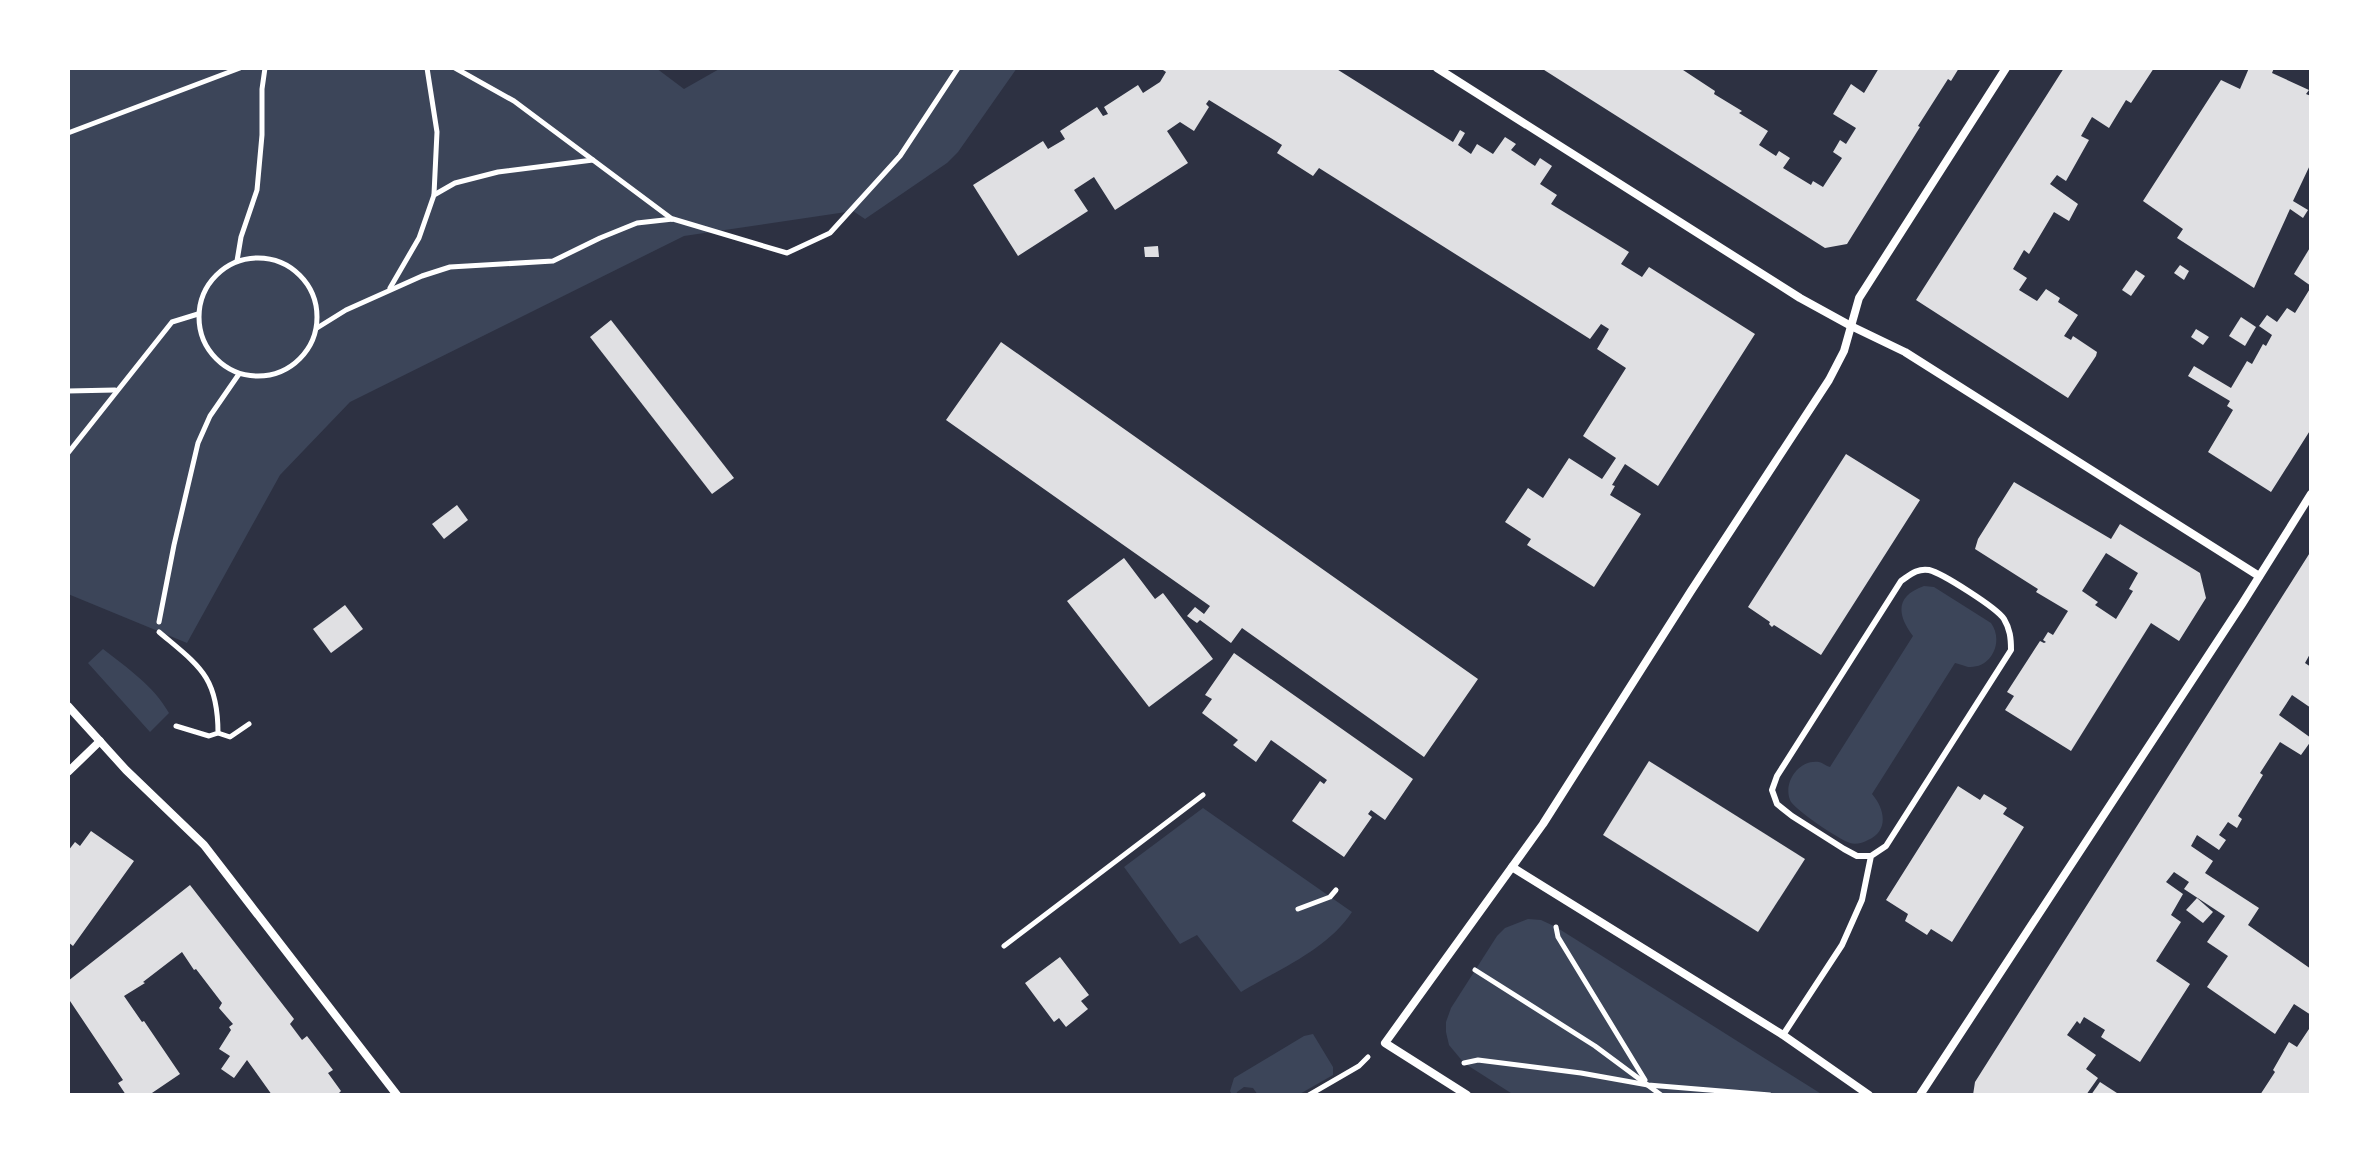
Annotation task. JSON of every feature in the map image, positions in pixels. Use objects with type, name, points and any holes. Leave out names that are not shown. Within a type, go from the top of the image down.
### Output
[{"type":"street","points":[[1437,68],[1800,298],[1905,352],[2259,576]]},
{"type":"street","points":[[1467,1095],[1385,1043],[1543,824],[1829,380],[1844,351],[1859,298],[2006,68]]},
{"type":"street","points":[[1920,1095],[2311,494]]},
{"type":"street","points":[[69,710],[204,845],[397,1095]]},
{"type":"street","points":[[68,772],[100,741]]},
{"type":"street","points":[[1512,867],[1783,1035],[1869,1095]]},
{"type":"lane","points":[[1783,1035],[1842,945],[1862,900],[1871,856],[1886,846],[2011,650],[2011,634],[1998,611],[1929,570],[1915,571],[1901,581],[1777,776],[1772,790],[1777,804],[1792,816],[1857,856],[1871,856]]},
{"type":"path","points":[[68,133],[240,68]]},
{"type":"path","points":[[237,261],[241,237],[257,190],[265,68]]},
{"type":"path","points":[[390,289],[419,238],[434,195],[437,132],[427,68]]},
{"type":"path","points":[[455,68],[514,101],[673,219],[787,253],[830,233],[900,156],[958,68]]},
{"type":"path","points":[[434,195],[455,183],[498,172],[593,160]]},
{"type":"path","points":[[317,328],[390,289],[450,267],[553,261],[637,223],[673,219]]},
{"type":"path","points":[[258,257],[289,265],[301,276],[317,310],[317,328],[306,352],[282,371],[268,376],[239,374],[222,362],[208,345],[200,328],[198,314],[201,297],[211,283],[237,261],[258,257]]},
{"type":"path","points":[[68,453],[172,322],[198,314]]},
{"type":"path","points":[[159,622],[198,443],[210,416],[239,374]]},
{"type":"path","points":[[68,391],[116,390]]},
{"type":"path","points":[[159,632],[202,669],[218,708],[218,733]]},
{"type":"path","points":[[176,726],[209,736],[218,733],[230,737],[249,724]]},
{"type":"path","points":[[1004,946],[1203,795]]},
{"type":"path","points":[[1298,909],[1330,897],[1336,890]]},
{"type":"path","points":[[1556,927],[1558,937],[1654,1095]]},
{"type":"path","points":[[1475,970],[1595,1046],[1661,1095]]},
{"type":"path","points":[[1309,1095],[1359,1066],[1385,1043]]},
{"type":"path","points":[[1464,1063],[1478,1060],[1648,1085],[1770,1095]]},
{"type":"shaded area","points":[[68,68],[656,68],[684,89],[721,68],[1017,68],[947,163],[865,219],[853,211],[684,236],[350,402],[280,475],[187,643],[68,594]]},
{"type":"shaded area","points":[[1924,586],[1934,587],[1991,623],[1996,645],[1984,664],[1968,667],[1955,663],[1872,794],[1882,813],[1879,831],[1864,842],[1850,843],[1793,804],[1788,793],[1791,779],[1805,764],[1819,762],[1830,767],[1913,636],[1904,621],[1902,607],[1908,595]]},
{"type":"shaded area","points":[[103,649],[147,685],[169,713],[150,732],[88,663]]},
{"type":"shaded area","points":[[1203,808],[1352,912],[1316,948],[1241,992],[1197,935],[1180,944],[1124,867]]},
{"type":"shaded area","points":[[1528,919],[1541,920],[1556,927],[1823,1095],[1514,1095],[1464,1063],[1449,1045],[1446,1022],[1451,1008],[1497,936],[1505,928]]},
{"type":"shaded area","points":[[1313,1034],[1333,1067],[1333,1075],[1298,1095],[1258,1095],[1253,1088],[1244,1087],[1232,1095],[1230,1091],[1234,1078],[1304,1036]]},
{"type":"building","points":[[1160,68],[1335,68],[1453,142],[1460,130],[1465,133],[1458,145],[1471,154],[1477,144],[1493,154],[1505,137],[1516,144],[1511,150],[1535,166],[1540,158],[1552,166],[1540,184],[1557,195],[1551,204],[1629,252],[1621,264],[1642,277],[1649,267],[1755,334],[1658,486],[1625,464],[1612,485],[1615,486],[1610,495],[1641,514],[1594,587],[1527,545],[1531,539],[1505,522],[1528,488],[1543,498],[1569,458],[1602,479],[1616,458],[1583,436],[1626,368],[1597,349],[1609,329],[1601,324],[1590,339],[1319,168],[1313,176],[1277,153],[1282,145],[1209,100],[1206,104],[1209,107],[1194,131],[1180,122],[1167,131],[1188,163],[1115,210],[1094,177],[1074,190],[1088,211],[1018,256],[973,185],[1043,141],[1048,149],[1065,139],[1060,131],[1097,107],[1103,116],[1108,114],[1104,107],[1138,85],[1143,93],[1160,82],[1166,72]]},
{"type":"building","points":[[1541,68],[1680,68],[1768,131],[1759,145],[1776,156],[1779,151],[1790,158],[1783,168],[1811,185],[1813,181],[1823,187],[1842,158],[1833,152],[1840,140],[1846,144],[1856,128],[1833,114],[1851,84],[1864,93],[1879,68],[1959,68],[1951,81],[1948,79],[1918,126],[1847,244],[1825,248]]},
{"type":"building","points":[[2064,68],[2154,68],[2131,103],[2126,100],[2109,128],[2092,117],[2081,136],[2089,140],[2066,181],[2057,175],[2050,184],[2078,204],[2069,221],[2054,212],[2029,254],[2024,250],[2013,269],[2027,278],[2019,290],[2037,301],[2046,289],[2060,298],[2058,302],[2078,315],[2064,336],[2071,340],[2073,336],[2097,352],[2068,398],[1916,300]]},
{"type":"building","points":[[2249,68],[2274,68],[2272,73],[2309,90],[2306,94],[2311,96],[2311,163],[2293,201],[2308,210],[2303,218],[2290,209],[2254,288],[2177,238],[2183,229],[2143,201],[2221,80],[2240,89]]},
{"type":"building","points":[[1158,246],[1159,257],[1145,257],[1144,247]]},
{"type":"building","points":[[2311,246],[2311,286],[2294,274]]},
{"type":"building","points":[[2180,265],[2189,271],[2184,280],[2174,273]]},
{"type":"building","points":[[2136,270],[2145,276],[2131,296],[2122,290]]},
{"type":"building","points":[[2311,287],[2311,429],[2271,492],[2208,452],[2233,410],[2227,406],[2230,401],[2188,376],[2194,366],[2231,388],[2247,361],[2252,364],[2272,335],[2259,326],[2267,315],[2277,322],[2287,308],[2295,313]]},
{"type":"building","points":[[2241,317],[2256,327],[2245,346],[2229,336]]},
{"type":"building","points":[[611,320],[734,478],[712,494],[590,337]]},
{"type":"building","points":[[2196,329],[2209,337],[2203,345],[2191,337]]},
{"type":"building","points":[[1001,342],[1478,679],[1424,757],[1242,628],[1231,643],[1200,620],[1197,623],[1187,616],[1195,607],[1204,614],[1210,606],[946,420]]},
{"type":"building","points":[[1846,454],[1920,500],[1821,655],[1774,625],[1772,627],[1770,622],[1748,607]]},
{"type":"building","points":[[2014,482],[2111,539],[2120,524],[2200,573],[2206,598],[2179,641],[2151,623],[2071,751],[2005,710],[2014,696],[2007,692],[2040,641],[2046,642],[2043,640],[2048,632],[2053,635],[2068,611],[1975,549],[1978,539]],"holes":[[[2106,553],[2138,573],[2129,589],[2133,591],[2116,619],[2095,605],[2098,602],[2082,591]]]},
{"type":"building","points":[[457,505],[468,520],[444,539],[432,524]]},
{"type":"building","points":[[2311,551],[2311,652],[2305,663],[2311,667],[2311,708],[2292,695],[2279,715],[2311,741],[2301,755],[2280,742],[2238,816],[2242,819],[2237,828],[2228,822],[2219,835],[2226,840],[2219,850],[2197,835],[2191,846],[2213,861],[2205,873],[2259,908],[2248,925],[2311,969],[2311,1015],[2294,1004],[2275,1034],[2207,987],[2228,956],[2207,942],[2225,916],[2184,889],[2189,882],[2174,872],[2166,882],[2183,894],[2171,915],[2181,922],[2156,961],[2190,984],[2140,1062],[2101,1037],[2105,1030],[2084,1017],[2067,1035],[2096,1055],[2086,1069],[2098,1078],[2086,1095],[1973,1095],[1975,1082]]},
{"type":"building","points":[[1124,558],[1155,599],[1163,593],[1213,659],[1149,707],[1067,601]]},
{"type":"building","points":[[345,605],[363,629],[331,653],[313,629]]},
{"type":"building","points":[[1234,653],[1413,779],[1385,820],[1371,810],[1368,814],[1372,817],[1344,857],[1292,821],[1320,781],[1324,784],[1327,780],[1271,740],[1256,762],[1233,745],[1238,740],[1202,713],[1212,699],[1205,695]]},
{"type":"building","points":[[1649,761],[1805,859],[1758,932],[1603,835]]},
{"type":"building","points":[[1958,786],[1980,800],[1984,794],[2007,808],[2003,814],[2024,827],[1952,942],[1931,929],[1927,935],[1905,921],[1908,914],[1886,900]]},
{"type":"building","points":[[91,831],[134,861],[73,946],[68,942],[68,851],[75,842],[80,846]]},
{"type":"building","points":[[190,885],[294,1019],[290,1024],[302,1040],[307,1036],[333,1070],[328,1073],[341,1095],[272,1095],[247,1060],[234,1078],[221,1069],[230,1056],[219,1049],[233,1024],[219,1008],[222,1003],[182,952],[124,996],[180,1074],[149,1095],[126,1095],[118,1083],[123,1080],[68,998],[68,981]]},
{"type":"building","points":[[2197,898],[2213,912],[2203,923],[2186,910]]},
{"type":"building","points":[[1060,957],[1089,995],[1081,1001],[1088,1009],[1066,1027],[1059,1018],[1054,1022],[1025,983]]},
{"type":"building","points":[[2311,1026],[2311,1095],[2260,1095],[2289,1042],[2297,1047]]},
{"type":"building","points":[[2100,1082],[2120,1095],[2091,1095]]}]
